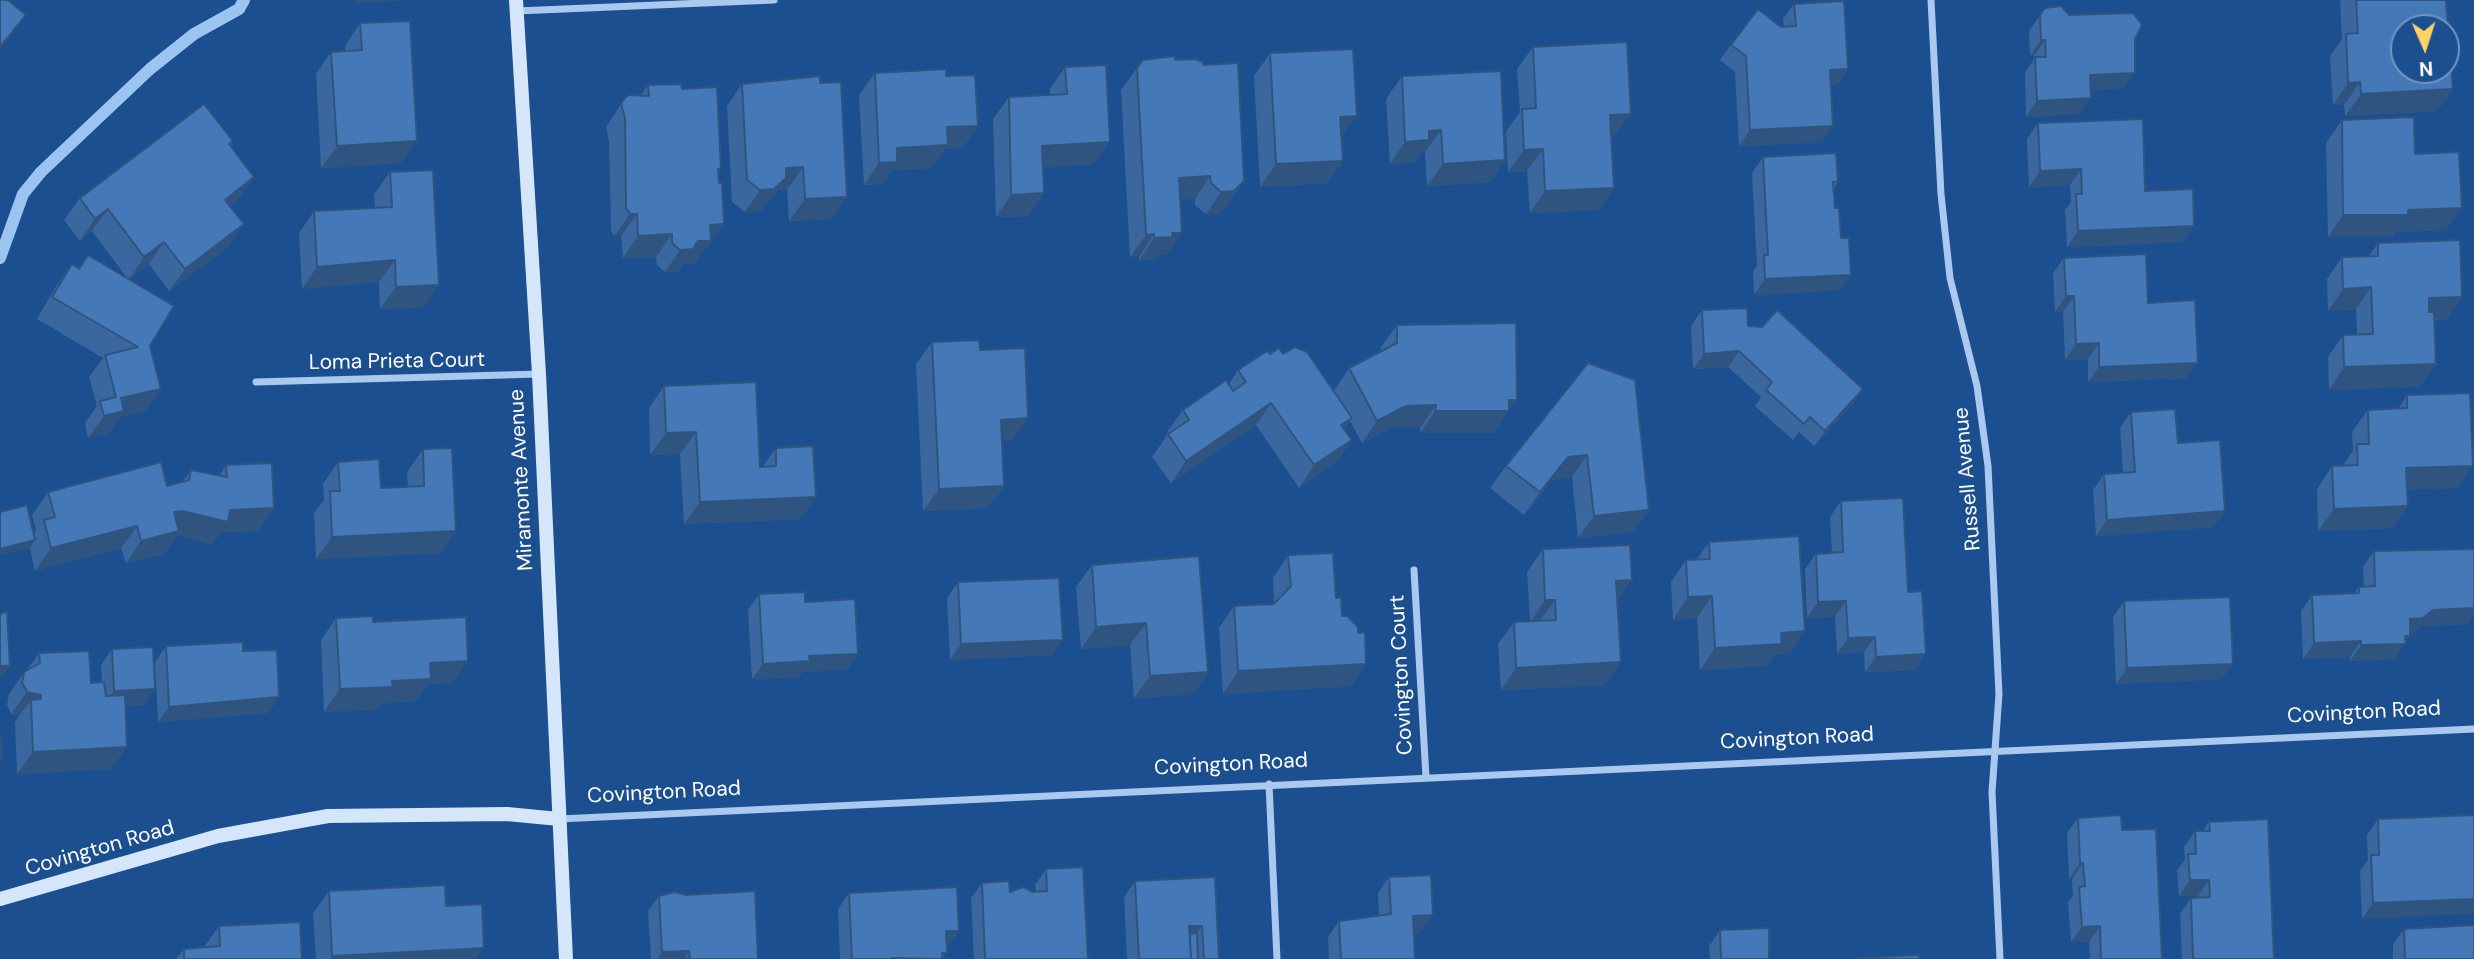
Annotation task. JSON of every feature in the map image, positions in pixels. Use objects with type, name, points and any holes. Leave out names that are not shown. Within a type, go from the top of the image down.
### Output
[{"type":"street","points":[[516,5],[774,0]]},
{"type":"street","name":"Russell Avenue","points":[[1931,0],[1941,194],[1950,278],[1977,386],[1988,466],[1999,694],[1992,792],[2000,959]]},
{"type":"street","name":"Miramonte Avenue","points":[[516,5],[539,374],[566,959]]},
{"type":"street","name":"Loma Prieta Court","points":[[256,382],[539,374]]},
{"type":"street","name":"Covington Court","points":[[1414,570],[1426,777]]},
{"type":"street","name":"Covington Road","points":[[0,899],[218,836],[328,816],[507,814],[559,819],[2474,729]]},
{"type":"street","points":[[1269,784],[1277,959]]},
{"type":"building","points":[[0,0],[8,0],[26,15],[0,47]]},
{"type":"building","points":[[2356,0],[2446,0],[2447,14],[2390,14],[2390,84],[2453,84],[2453,89],[2361,94],[2360,82],[2348,83],[2346,34],[2358,33]]},
{"type":"building","points":[[1844,1],[1848,69],[1830,70],[1833,126],[1750,130],[1746,56],[1731,45],[1758,9],[1781,27],[1796,26],[1794,4]]},
{"type":"building","points":[[2061,6],[2069,15],[2133,13],[2142,25],[2135,39],[2135,73],[2090,75],[2091,98],[2037,101],[2035,57],[2046,57],[2045,40],[2041,40],[2040,15],[2045,8]]},
{"type":"building","points":[[410,21],[417,141],[337,146],[331,52],[362,50],[360,23]]},
{"type":"building","points":[[1627,42],[1631,114],[1610,115],[1614,188],[1545,191],[1543,149],[1524,150],[1522,109],[1536,108],[1533,47]]},
{"type":"building","points":[[1353,49],[1357,116],[1340,117],[1343,161],[1276,164],[1270,53]]},
{"type":"building","points":[[1175,56],[1175,60],[1195,59],[1203,62],[1203,65],[1238,63],[1244,181],[1234,191],[1221,192],[1211,183],[1210,176],[1179,178],[1182,233],[1172,233],[1173,237],[1154,238],[1154,234],[1146,235],[1137,68],[1143,60]]},
{"type":"building","points":[[1106,65],[1110,142],[1042,146],[1044,193],[1011,195],[1009,97],[1067,94],[1065,67]]},
{"type":"building","points":[[946,69],[946,76],[975,75],[978,126],[947,127],[948,145],[897,148],[897,162],[879,163],[875,73]]},
{"type":"building","points":[[1501,71],[1505,160],[1443,164],[1441,130],[1429,131],[1429,140],[1405,142],[1402,76]]},
{"type":"building","points":[[820,76],[820,83],[841,82],[847,197],[805,199],[803,167],[786,168],[786,178],[774,189],[760,190],[747,180],[742,84]]},
{"type":"building","points":[[681,84],[682,89],[717,87],[721,169],[718,169],[719,183],[722,183],[724,224],[710,225],[711,241],[698,241],[693,249],[680,250],[672,243],[672,234],[638,236],[637,214],[630,214],[626,208],[625,118],[621,104],[629,95],[649,96],[648,85]]},
{"type":"building","points":[[204,104],[233,141],[229,144],[254,177],[225,200],[244,224],[185,269],[164,242],[144,257],[108,209],[95,219],[80,198]]},
{"type":"building","points":[[2414,117],[2415,154],[2459,152],[2462,208],[2408,210],[2408,215],[2343,215],[2342,120]]},
{"type":"building","points":[[2143,119],[2145,191],[2193,189],[2194,226],[2078,231],[2076,194],[2082,194],[2081,169],[2040,171],[2038,123]]},
{"type":"building","points":[[1836,153],[1838,182],[1833,182],[1835,208],[1839,208],[1841,238],[1849,238],[1851,275],[1765,279],[1764,255],[1768,255],[1763,157]]},
{"type":"building","points":[[433,170],[439,285],[396,287],[395,260],[317,267],[314,211],[392,207],[390,172]]},
{"type":"building","points":[[2460,240],[2462,297],[2429,298],[2429,312],[2434,312],[2436,364],[2344,367],[2343,335],[2373,334],[2371,287],[2343,289],[2342,257],[2378,256],[2378,243]]},
{"type":"building","points":[[2146,254],[2148,303],[2195,300],[2198,363],[2099,367],[2099,343],[2076,344],[2074,296],[2066,296],[2064,258]]},
{"type":"building","points":[[88,255],[174,306],[150,346],[161,389],[121,398],[124,411],[104,416],[100,401],[116,397],[105,355],[138,347],[52,297],[72,264],[79,269]]},
{"type":"building","points":[[1747,308],[1748,326],[1762,327],[1777,310],[1863,389],[1825,431],[1810,417],[1804,424],[1766,390],[1772,382],[1739,351],[1704,354],[1702,310]]},
{"type":"building","points":[[1516,323],[1517,400],[1509,400],[1509,411],[1435,411],[1436,405],[1406,406],[1377,421],[1349,368],[1397,343],[1397,325]]},
{"type":"building","points":[[979,340],[980,350],[1025,348],[1028,418],[1001,420],[1004,486],[939,489],[932,342]]},
{"type":"building","points":[[1295,347],[1307,352],[1352,418],[1341,425],[1352,440],[1314,465],[1271,403],[1186,461],[1168,434],[1189,420],[1183,410],[1226,380],[1233,391],[1246,382],[1238,370],[1267,351],[1270,354],[1279,348],[1283,354]]},
{"type":"building","points":[[1588,363],[1635,380],[1649,510],[1594,516],[1587,455],[1568,457],[1540,492],[1506,466]]},
{"type":"building","points":[[756,382],[760,467],[776,466],[776,448],[813,446],[816,497],[700,502],[696,432],[666,433],[664,386]]},
{"type":"building","points":[[2470,393],[2473,466],[2406,468],[2408,506],[2334,509],[2332,466],[2358,465],[2357,444],[2369,444],[2368,410],[2407,408],[2407,395]]},
{"type":"building","points":[[2175,409],[2178,443],[2220,440],[2225,511],[2107,520],[2104,474],[2135,472],[2131,412]]},
{"type":"building","points":[[452,448],[456,531],[332,537],[330,491],[340,491],[338,462],[379,459],[381,488],[424,486],[423,449]]},
{"type":"building","points":[[161,462],[167,486],[189,480],[191,470],[227,477],[226,465],[272,463],[274,508],[230,510],[228,522],[182,511],[174,512],[179,531],[141,541],[137,526],[51,548],[44,520],[55,517],[48,492]]},
{"type":"building","points":[[1903,498],[1908,592],[1922,591],[1926,654],[1876,657],[1875,637],[1848,638],[1846,601],[1818,602],[1816,554],[1843,552],[1841,501]]},
{"type":"building","points":[[27,505],[35,540],[0,549],[0,512]]},
{"type":"building","points":[[1799,536],[1805,631],[1781,633],[1782,644],[1715,648],[1712,596],[1688,597],[1686,560],[1710,559],[1709,542]]},
{"type":"building","points":[[1630,545],[1632,580],[1616,581],[1621,662],[1516,668],[1514,622],[1556,620],[1555,600],[1545,600],[1543,549]]},
{"type":"building","points":[[2474,549],[2474,608],[2433,610],[2423,618],[2410,619],[2410,636],[2405,636],[2406,644],[2361,645],[2361,641],[2314,643],[2312,595],[2359,593],[2359,587],[2375,586],[2374,551]]},
{"type":"building","points":[[1333,553],[1336,598],[1341,597],[1342,616],[1347,616],[1358,627],[1358,633],[1365,632],[1366,664],[1238,671],[1234,606],[1274,604],[1291,586],[1288,555]]},
{"type":"building","points":[[1199,556],[1208,672],[1150,676],[1146,623],[1096,627],[1092,565]]},
{"type":"building","points":[[1059,578],[1063,640],[961,644],[958,582]]},
{"type":"building","points":[[805,592],[805,602],[855,599],[858,654],[809,656],[810,661],[763,664],[759,594]]},
{"type":"building","points":[[2230,597],[2233,664],[2127,668],[2124,601]]},
{"type":"building","points":[[7,611],[10,666],[0,666],[0,614]]},
{"type":"building","points":[[373,616],[373,622],[466,617],[468,661],[430,663],[431,679],[392,681],[393,687],[340,689],[336,618]]},
{"type":"building","points":[[243,642],[243,651],[277,650],[279,697],[169,707],[166,646]]},
{"type":"building","points":[[153,647],[155,689],[114,691],[112,649]]},
{"type":"building","points":[[89,651],[91,683],[104,682],[106,696],[125,695],[127,747],[33,752],[31,700],[41,699],[41,695],[27,692],[22,683],[24,672],[40,663],[39,653]]},
{"type":"building","points":[[2121,815],[2122,830],[2156,829],[2162,959],[2101,959],[2100,926],[2082,927],[2079,887],[2085,886],[2083,863],[2080,863],[2078,818]]},
{"type":"building","points":[[2474,815],[2474,899],[2373,903],[2371,855],[2379,855],[2378,819]]},
{"type":"building","points":[[2268,819],[2274,959],[2193,958],[2191,898],[2210,897],[2209,880],[2190,880],[2188,854],[2196,854],[2195,831],[2210,831],[2209,822]]},
{"type":"building","points":[[1083,867],[1088,959],[985,959],[982,883],[1009,881],[1010,892],[1023,887],[1032,892],[1047,891],[1046,869]]},
{"type":"building","points":[[1431,875],[1433,915],[1413,916],[1415,959],[1341,959],[1339,921],[1391,914],[1389,877]]},
{"type":"building","points":[[1215,877],[1219,959],[1204,959],[1202,926],[1189,926],[1191,959],[1139,959],[1135,881]]},
{"type":"building","points":[[445,885],[446,906],[482,904],[484,948],[332,956],[329,891]]},
{"type":"building","points":[[957,887],[959,931],[946,931],[947,953],[942,953],[942,959],[852,959],[849,893]]},
{"type":"building","points":[[755,891],[758,959],[666,959],[690,958],[689,951],[662,952],[659,896],[674,892],[686,895]]},
{"type":"building","points":[[300,922],[302,959],[184,959],[184,949],[220,946],[219,926]]},
{"type":"building","points":[[2474,925],[2474,959],[2405,959],[2404,929]]},
{"type":"building","points":[[1769,928],[1769,959],[1721,959],[1720,930]]},
{"type":"building","points":[[1197,933],[1198,959],[1191,959],[1190,934]]},
{"type":"building","points":[[1919,955],[1919,959],[1857,959],[1857,958]]},
{"type":"waterway","points":[[0,258],[23,194],[41,172],[150,69],[194,34],[239,9],[244,0]]}]
